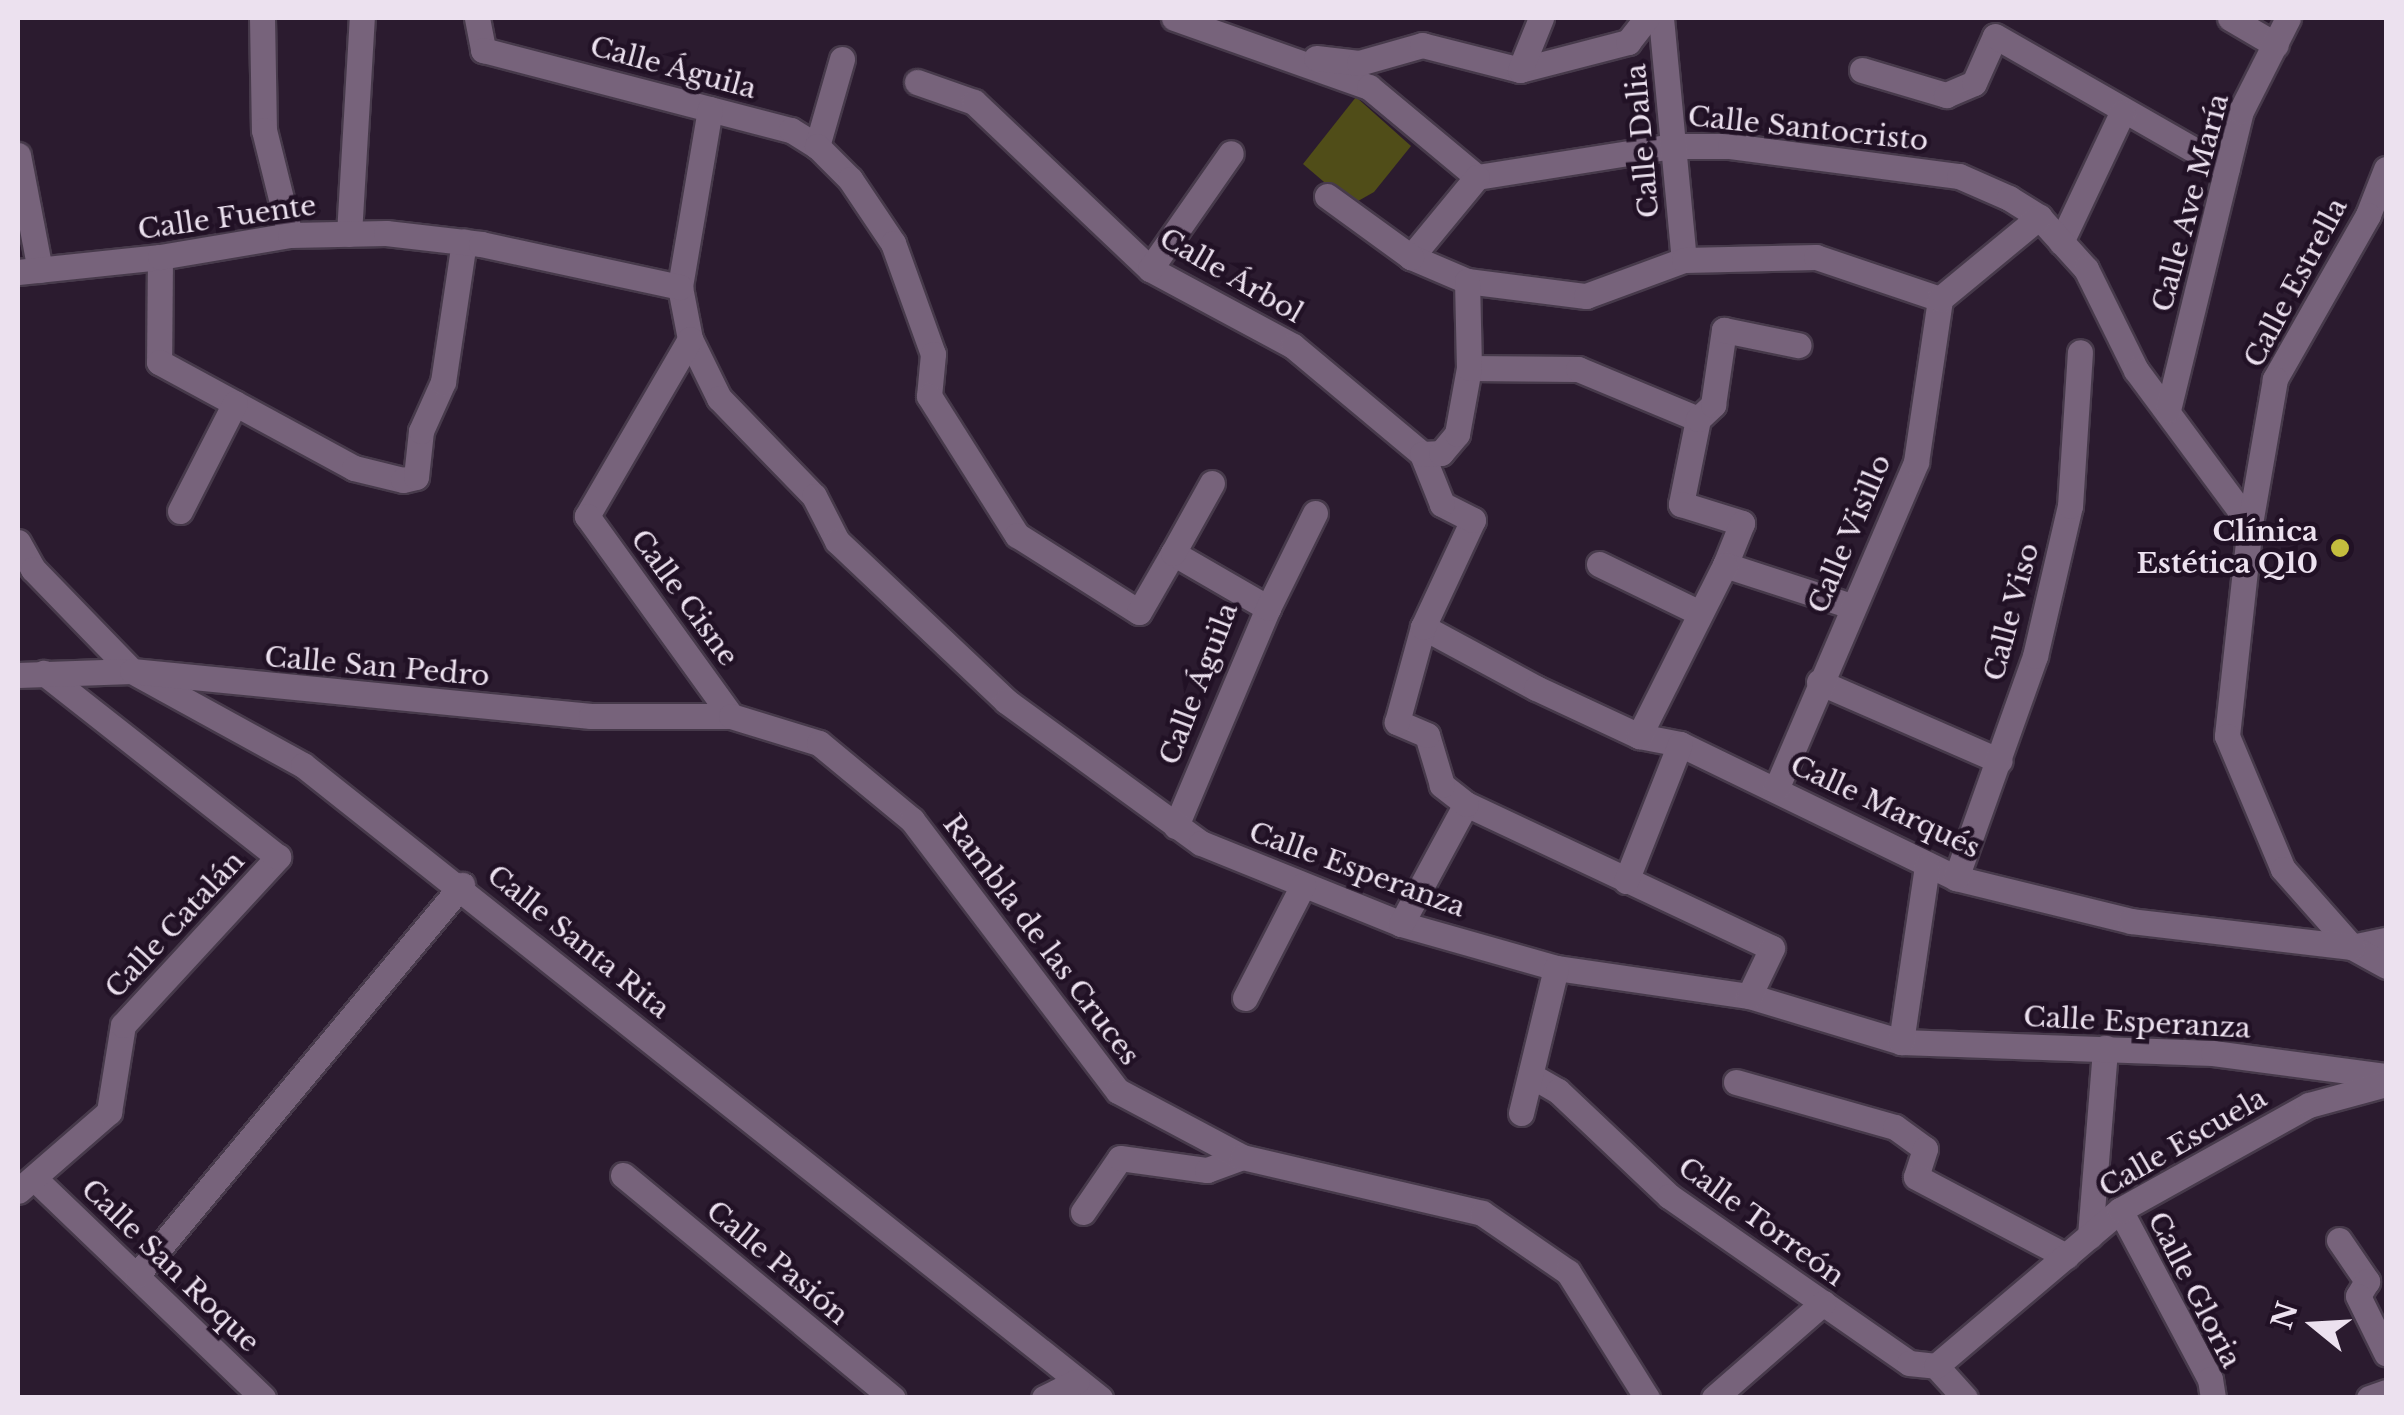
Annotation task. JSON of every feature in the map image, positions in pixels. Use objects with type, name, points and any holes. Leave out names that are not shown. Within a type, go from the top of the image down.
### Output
[{"type":"street","points":[[262,18],[264,130],[290,234]]},
{"type":"street","points":[[349,234],[362,18]]},
{"type":"street","name":"Calle Águila","points":[[478,18],[483,50],[791,130],[817,146],[850,179],[894,244],[933,354],[929,396],[1017,535],[1138,612],[1172,554],[1268,608],[1176,826]]},
{"type":"street","points":[[1174,18],[1369,88],[1477,177],[1411,257]]},
{"type":"street","points":[[1520,70],[1541,18]]},
{"type":"street","points":[[1282,54],[1359,62],[1422,44],[1520,70],[1628,42],[1648,18]]},
{"type":"street","name":"Calle Dalia","points":[[1661,18],[1684,260]]},
{"type":"street","points":[[2230,18],[2276,45]]},
{"type":"street","name":"Calle Ave María","points":[[2168,410],[2241,111],[2288,18]]},
{"type":"street","points":[[1862,70],[1946,95],[1974,82],[1995,36],[2055,65],[2122,113],[2227,169]]},
{"type":"street","points":[[817,146],[842,59]]},
{"type":"street","name":"Calle Árbol","points":[[917,82],[974,102],[1150,269],[1293,346],[1422,454]]},
{"type":"street","points":[[690,340],[680,287],[710,109]]},
{"type":"street","points":[[2061,242],[2122,113]]},
{"type":"street","name":"Calle Santocristo","points":[[1477,177],[1673,146],[1832,156],[1959,176],[2039,217],[2086,270],[2136,370],[2250,524]]},
{"type":"street","points":[[1150,269],[1231,153]]},
{"type":"street","points":[[18,155],[29,271]]},
{"type":"street","name":"Calle Estrella","points":[[2386,169],[2368,215],[2275,379],[2250,524],[2227,736],[2283,869],[2352,947],[2386,966]]},
{"type":"street","points":[[1327,196],[1411,257],[1467,281],[1586,296],[1684,260],[1816,257],[1940,299],[2039,217]]},
{"type":"street","name":"Calle Fuente","points":[[29,271],[160,257],[290,234],[349,234],[464,242],[680,287]]},
{"type":"street","points":[[160,257],[159,362],[354,468],[403,480],[416,477],[422,432],[443,382],[464,242]]},
{"type":"street","points":[[1467,281],[1469,368],[1457,434],[1441,453],[1422,454],[1442,504],[1473,520],[1423,627],[1397,722],[1427,735],[1442,785],[1466,804],[1772,948],[1749,996]]},
{"type":"street","name":"Calle Visillo","points":[[1776,790],[1851,606],[1916,462],[1940,299]]},
{"type":"street","points":[[1639,736],[1742,523],[1681,504],[1698,418],[1714,405],[1724,330],[1798,345]]},
{"type":"street","name":"Calle Cisne","points":[[690,340],[587,516],[731,716]]},
{"type":"street","name":"Calle Esperanza","points":[[690,340],[719,398],[814,496],[837,541],[1006,701],[1176,826],[1303,885],[1401,924],[1556,968],[1749,996],[1901,1042],[2213,1054],[2386,1076]]},
{"type":"street","name":"Calle Viso","points":[[1956,878],[2000,762],[2034,656],[2070,506],[2080,352]]},
{"type":"street","points":[[1469,368],[1578,369],[1698,418]]},
{"type":"street","points":[[180,511],[235,403]]},
{"type":"street","points":[[1172,554],[1212,484]]},
{"type":"street","points":[[1268,608],[1315,513]]},
{"type":"street","name":"Calle Santa Rita","points":[[18,542],[33,569],[132,671],[304,764],[462,885],[1100,1398]]},
{"type":"street","points":[[1599,564],[1700,613]]},
{"type":"street","points":[[1725,565],[1851,606]]},
{"type":"street","name":"Calle Marqués","points":[[1423,627],[1639,736],[1680,744],[1956,878],[2131,921],[2352,947]]},
{"type":"street","name":"Calle San Pedro","points":[[18,675],[132,671],[591,716],[731,716]]},
{"type":"street","name":"Calle Catalán","points":[[26,1185],[109,1112],[123,1025],[278,857],[44,673]]},
{"type":"street","points":[[1820,682],[2000,762]]},
{"type":"street","name":"Rambla de las Cruces","points":[[731,716],[819,744],[912,820],[1118,1091],[1242,1157],[1482,1213],[1568,1272],[1647,1398]]},
{"type":"street","points":[[1626,881],[1680,744]]},
{"type":"street","points":[[1401,924],[1466,804]]},
{"type":"street","points":[[1901,1042],[1928,866]]},
{"type":"street","points":[[137,1274],[462,885]]},
{"type":"street","points":[[1246,998],[1303,885]]},
{"type":"street","points":[[2352,947],[2386,940]]},
{"type":"street","points":[[1520,1113],[1556,968]]},
{"type":"street","points":[[2090,1236],[2105,1048]]},
{"type":"street","name":"Calle Torreón","points":[[1532,1076],[1558,1092],[1670,1196],[1909,1363],[1936,1366],[1965,1398]]},
{"type":"street","points":[[1736,1082],[1895,1127],[1925,1149],[1916,1177],[2066,1256]]},
{"type":"street","name":"Calle Escuela","points":[[1936,1366],[2120,1210],[2309,1105],[2386,1084]]},
{"type":"street","points":[[1083,1212],[1120,1158],[1207,1170],[1242,1157]]},
{"type":"street","name":"Calle Pasión","points":[[623,1175],[893,1398]]},
{"type":"street","name":"Calle San Roque","points":[[26,1185],[137,1274],[263,1398]]},
{"type":"street","name":"Calle Gloria","points":[[2120,1210],[2210,1379],[2213,1398]]},
{"type":"street","points":[[2340,1240],[2367,1281],[2358,1296],[2386,1352]]},
{"type":"street","points":[[1714,1398],[1823,1303]]},
{"type":"street","points":[[1044,1398],[1077,1381]]},
{"type":"street","points":[[2369,1398],[2386,1392]]},
{"type":"shaded area","points":[[1356,97],[1411,146],[1374,192],[1351,205],[1303,164]]},
{"type":"place","name":"Clínica Estética Q10","points":[[2340,548]]}]
